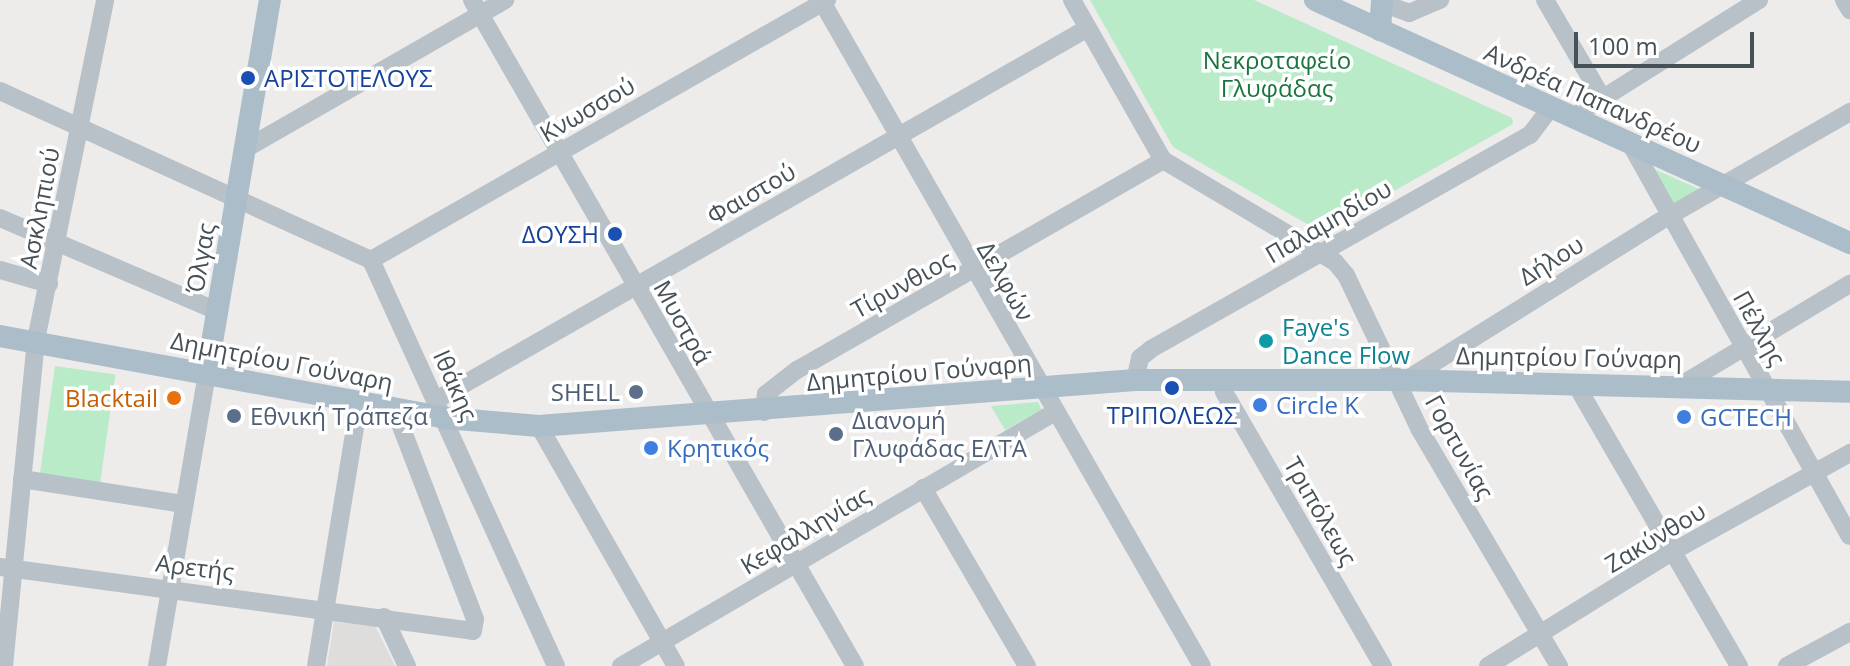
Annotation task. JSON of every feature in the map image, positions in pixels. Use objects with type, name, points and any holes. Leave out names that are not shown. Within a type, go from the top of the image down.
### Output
[{"type":"main road","name":"Όλγας","points":[[207,372],[270,0]]},
{"type":"main road","name":"Ανδρέα Παπανδρέου","points":[[1315,0],[1374,11],[1551,107],[1850,243]]},
{"type":"main road","name":"Δημητρίου Γούναρη","points":[[0,336],[36,340],[394,408],[441,409],[539,426],[764,412],[1135,380],[1402,380],[1765,387],[1850,392]]},
{"type":"street","name":"Ασκληπιού","points":[[4,666],[7,567],[22,479],[36,340],[105,0]]},
{"type":"street","points":[[245,149],[476,7],[505,0]]},
{"type":"street","points":[[1072,0],[1163,160]]},
{"type":"street","points":[[1374,11],[1409,13],[1440,0]]},
{"type":"street","points":[[1545,0],[1601,96]]},
{"type":"street","points":[[1573,117],[1601,96],[1759,0]]},
{"type":"street","points":[[1844,0],[1850,10]]},
{"type":"street","name":"Δελφών","points":[[823,1],[895,136],[1202,666]]},
{"type":"street","name":"Κνωσσού","points":[[371,260],[823,1]]},
{"type":"street","name":"Μυστρά","points":[[476,7],[707,416],[855,666]]},
{"type":"street","name":"Φαιστού","points":[[441,409],[636,287],[1088,28]]},
{"type":"street","points":[[0,91],[371,260]]},
{"type":"street","name":"Παλαμηδίου","points":[[1135,380],[1140,358],[1151,349],[1530,135],[1551,107]]},
{"type":"street","name":"Δήλου","points":[[1402,380],[1850,112]]},
{"type":"street","name":"Πέλλης","points":[[1630,143],[1850,536]]},
{"type":"street","name":"Γορτυνίας","points":[[1163,160],[1321,254],[1346,275],[1402,380],[1420,430],[1559,666]]},
{"type":"street","name":"Τίρυνθιος","points":[[764,412],[772,386],[1163,160]]},
{"type":"street","points":[[0,218],[217,311]]},
{"type":"street","name":"Ιθάκης","points":[[371,260],[556,666]]},
{"type":"street","points":[[0,270],[49,284]]},
{"type":"street","points":[[1681,385],[1850,284]]},
{"type":"street","name":"Όλγας","points":[[157,666],[207,372]]},
{"type":"street","name":"Τριπόλεως","points":[[1222,378],[1224,392],[1383,666]]},
{"type":"street","points":[[1575,383],[1739,666]]},
{"type":"street","points":[[316,666],[359,402]]},
{"type":"street","name":"Αρετής","points":[[7,567],[325,608],[465,633],[475,628],[394,408]]},
{"type":"street","name":"Κεφαλληνίας","points":[[621,666],[1055,412]]},
{"type":"street","points":[[539,426],[676,666]]},
{"type":"street","name":"Ζακύνθου","points":[[1488,666],[1672,552],[1850,453]]},
{"type":"street","points":[[22,479],[184,504]]},
{"type":"street","points":[[923,488],[1027,666]]},
{"type":"street","points":[[384,617],[407,666]]},
{"type":"street","points":[[1787,666],[1850,632]]},
{"type":"shaded area","points":[[334,622],[375,626],[395,666],[327,666]]},
{"type":"green space","name":"Νεκροταφείο Γλυφάδας","points":[[1090,0],[1254,0],[1512,118],[1513,124],[1321,232],[1173,147]]},
{"type":"green space","points":[[1645,165],[1699,189],[1668,212]]},
{"type":"green space","points":[[55,366],[115,374],[100,484],[40,476]]},
{"type":"green space","points":[[1038,402],[1042,410],[1005,430],[991,406]]},
{"type":"place","name":"ΑΡΙΣΤΟΤΕΛΟΥΣ","points":[[248,78]]},
{"type":"place","name":"ΔΟΥΣΗ","points":[[615,234]]},
{"type":"place","name":"Faye's Dance Flow","points":[[1266,341]]},
{"type":"place","name":"ΤΡΙΠΟΛΕΩΣ","points":[[1172,388]]},
{"type":"place","name":"SHELL","points":[[636,392]]},
{"type":"place","name":"Blacktail","points":[[174,398]]},
{"type":"place","name":"Circle K","points":[[1260,405]]},
{"type":"place","name":"Εθνική Τράπεζα","points":[[234,416]]},
{"type":"place","name":"GCTECH","points":[[1684,417]]},
{"type":"place","name":"Διανομή Γλυφάδας ΕΛΤΑ","points":[[836,434]]},
{"type":"place","name":"Κρητικός","points":[[651,448]]}]
